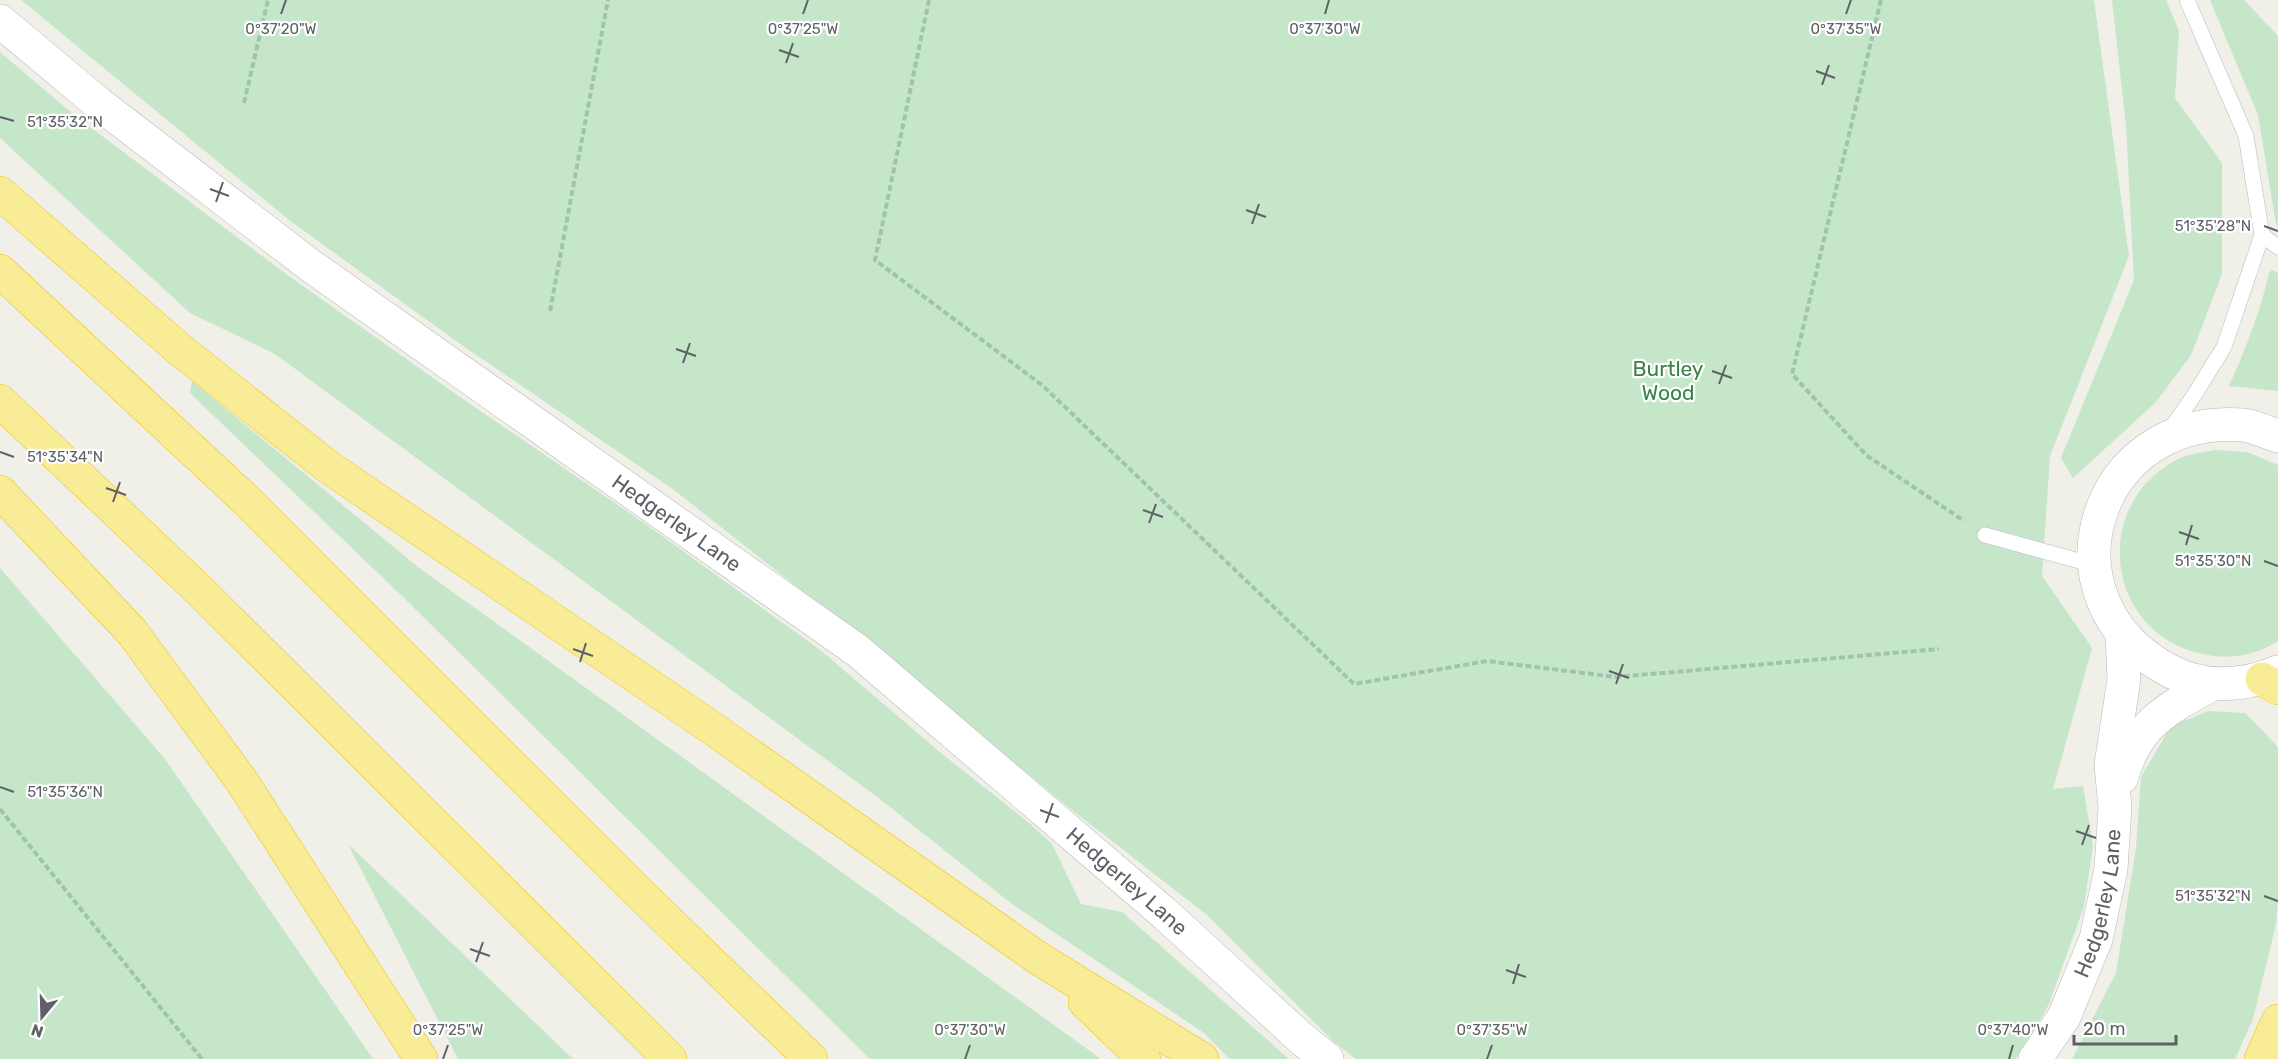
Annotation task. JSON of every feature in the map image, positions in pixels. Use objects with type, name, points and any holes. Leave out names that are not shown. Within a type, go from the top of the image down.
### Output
[{"type":"highway","points":[[0,193],[179,350],[327,466],[709,726],[1038,958],[1202,1059]]},
{"type":"highway","points":[[0,271],[245,499],[635,889],[811,1059]]},
{"type":"highway","points":[[0,401],[201,592],[670,1059]]},
{"type":"highway","points":[[0,492],[132,632],[241,780],[421,1059]]},
{"type":"highway","points":[[1038,958],[1144,1059]]},
{"type":"highway","points":[[2261,1059],[2278,1021]]},
{"type":"street","name":"Hedgerley Lane","points":[[0,21],[98,103],[311,266],[858,651],[1164,913],[1303,1041],[1327,1059]]},
{"type":"street","points":[[2273,680],[2213,684],[2179,676],[2147,659],[2122,635],[2103,602],[2094,565],[2096,527],[2109,492],[2132,461],[2163,438],[2203,425],[2246,425],[2278,436]]},
{"type":"street","name":"Hedgerley Lane","points":[[2035,1059],[2064,1017],[2096,939],[2111,869],[2115,807],[2111,765],[2124,679],[2122,635]]},
{"type":"street","name":"Hedgerley Lane","points":[[2115,807],[2125,765],[2139,736],[2171,706],[2213,684]]},
{"type":"lane","points":[[2163,438],[2193,397],[2224,347],[2262,235],[2246,136],[2187,0]]},
{"type":"lane","points":[[2262,235],[2278,247]]},
{"type":"lane","points":[[1985,535],[2094,565]]},
{"type":"path","points":[[244,103],[268,0]]},
{"type":"path","points":[[550,311],[608,0]]},
{"type":"path","points":[[929,0],[875,260],[1042,385],[1354,684],[1487,661],[1616,677],[1939,649]]},
{"type":"path","points":[[1881,0],[1792,374],[1866,455],[1985,535]]},
{"type":"path","points":[[0,809],[202,1059]]},
{"type":"green space","name":"Burtley Wood","points":[[21,0],[2094,0],[2129,256],[2050,456],[2042,576],[2092,648],[2053,789],[2083,786],[2093,846],[2084,906],[2049,1004],[2026,1045],[2015,1059],[1356,1059],[1334,1042],[1207,915],[1067,806],[849,628],[674,490],[456,341],[289,220]]},
{"type":"green space","points":[[2112,0],[2166,0],[2179,31],[2175,98],[2222,163],[2222,274],[2191,355],[2156,402],[2073,478],[2061,458],[2134,280],[2126,126]]},
{"type":"green space","points":[[2210,0],[2244,0],[2278,36],[2278,226],[2258,115]]},
{"type":"green space","points":[[0,52],[74,115],[286,274],[644,523],[819,649],[1052,844],[1081,904],[1122,912],[1289,1059],[1230,1059],[1204,1033],[1012,904],[880,799],[275,354],[190,313],[0,138]]},
{"type":"green space","points":[[2272,270],[2278,273],[2278,391],[2229,386],[2252,330],[2269,273]]},
{"type":"green space","points":[[192,381],[418,567],[1101,1059],[870,1059],[402,596],[190,393]]},
{"type":"green space","points":[[2214,450],[2247,452],[2278,465],[2278,641],[2261,650],[2239,656],[2208,655],[2174,644],[2148,624],[2130,598],[2121,569],[2121,537],[2130,507],[2149,480],[2178,459]]},
{"type":"green space","points":[[0,568],[165,759],[373,1059],[0,1059]]},
{"type":"green space","points":[[2209,711],[2245,713],[2278,747],[2276,924],[2253,1019],[2235,1059],[2072,1059],[2116,973],[2136,848],[2141,777],[2171,726]]},
{"type":"green space","points":[[348,844],[573,1059],[458,1059]]}]
